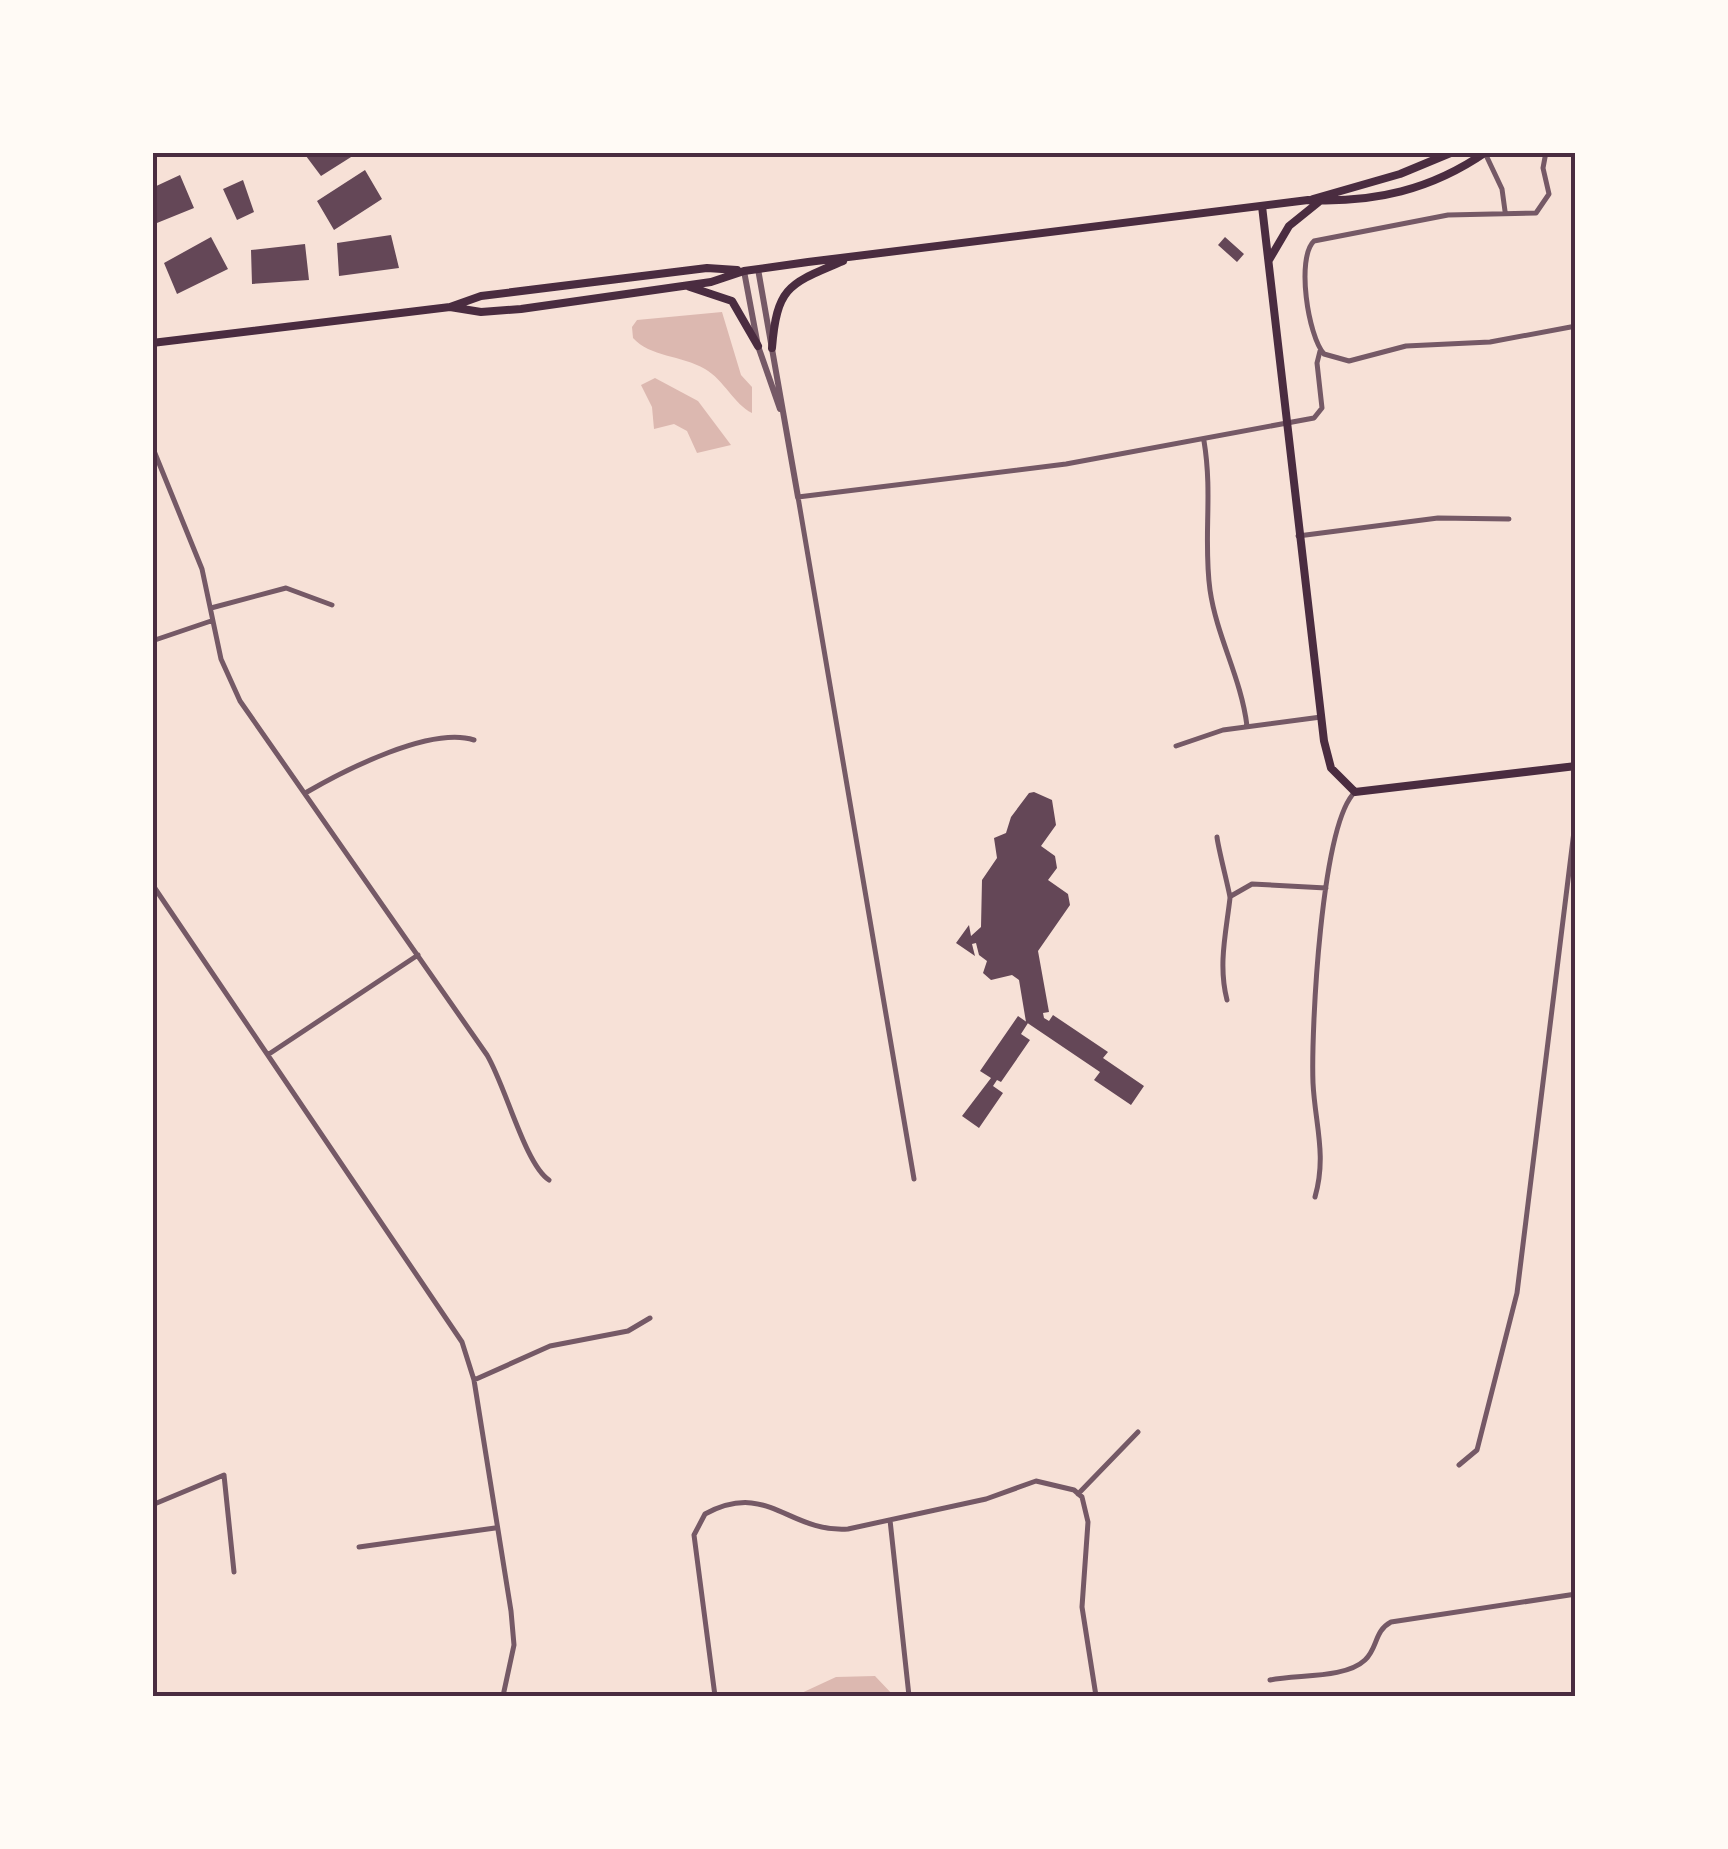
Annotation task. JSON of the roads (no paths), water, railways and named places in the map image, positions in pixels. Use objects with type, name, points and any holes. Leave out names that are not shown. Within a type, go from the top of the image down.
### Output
[{"type":"main road","points":[[1308,200],[1350,202],[1408,191],[1445,177],[1485,153]]},
{"type":"main road","points":[[152,343],[450,307],[502,310],[686,286],[758,269],[1308,200],[1448,154]]},
{"type":"main road","points":[[1269,260],[1289,226],[1320,201]]},
{"type":"main road","points":[[1262,206],[1298,536],[1331,768],[1356,792],[1576,766]]},
{"type":"main road","points":[[772,348],[777,306],[785,291],[852,257]]},
{"type":"main road","points":[[450,307],[481,296],[527,290],[708,268],[744,271]]},
{"type":"main road","points":[[686,286],[732,301],[758,346]]},
{"type":"street","points":[[798,498],[1066,464],[1204,441],[1286,424],[1322,412],[1320,350],[1313,334],[1304,262],[1314,241],[1448,215],[1504,211],[1532,214],[1546,204],[1546,152]]},
{"type":"street","points":[[1485,153],[1502,189],[1504,211]]},
{"type":"street","points":[[758,269],[914,1179]]},
{"type":"street","points":[[744,271],[758,346],[788,430]]},
{"type":"street","points":[[1320,350],[1334,359],[1350,360],[1406,346],[1490,342],[1576,326]]},
{"type":"street","points":[[1204,441],[1212,489],[1210,589],[1243,688],[1247,726]]},
{"type":"street","points":[[152,446],[194,547],[222,660],[240,701],[307,792],[500,1077],[528,1156],[548,1180]]},
{"type":"street","points":[[1298,536],[1438,518],[1509,520]]},
{"type":"street","points":[[211,608],[286,588],[332,606]]},
{"type":"street","points":[[152,640],[213,621]]},
{"type":"street","points":[[1176,746],[1247,726],[1321,717]]},
{"type":"street","points":[[307,792],[356,767],[440,737],[474,740]]},
{"type":"street","points":[[1315,1197],[1323,1150],[1313,1078],[1326,888],[1336,828],[1344,804],[1356,792]]},
{"type":"street","points":[[1460,1465],[1477,1450],[1518,1293],[1576,814]]},
{"type":"street","points":[[1216,837],[1223,882],[1231,896],[1221,976],[1227,1000]]},
{"type":"street","points":[[152,884],[453,1325],[474,1380],[514,1645],[502,1696]]},
{"type":"street","points":[[1231,896],[1252,884],[1326,888]]},
{"type":"street","points":[[268,1054],[418,955]]},
{"type":"street","points":[[474,1380],[550,1346],[628,1330],[650,1318]]},
{"type":"street","points":[[1078,1494],[1138,1432]]},
{"type":"street","points":[[152,1504],[224,1476],[234,1572]]},
{"type":"street","points":[[716,1696],[694,1536],[700,1519],[712,1510],[757,1502],[825,1530],[986,1500],[1036,1481],[1054,1483],[1078,1494],[1088,1522],[1082,1607],[1096,1696]]},
{"type":"street","points":[[890,1520],[909,1696]]},
{"type":"street","points":[[359,1546],[496,1528]]},
{"type":"street","points":[[1270,1680],[1362,1664],[1372,1652],[1379,1630],[1391,1622],[1576,1594]]}]
